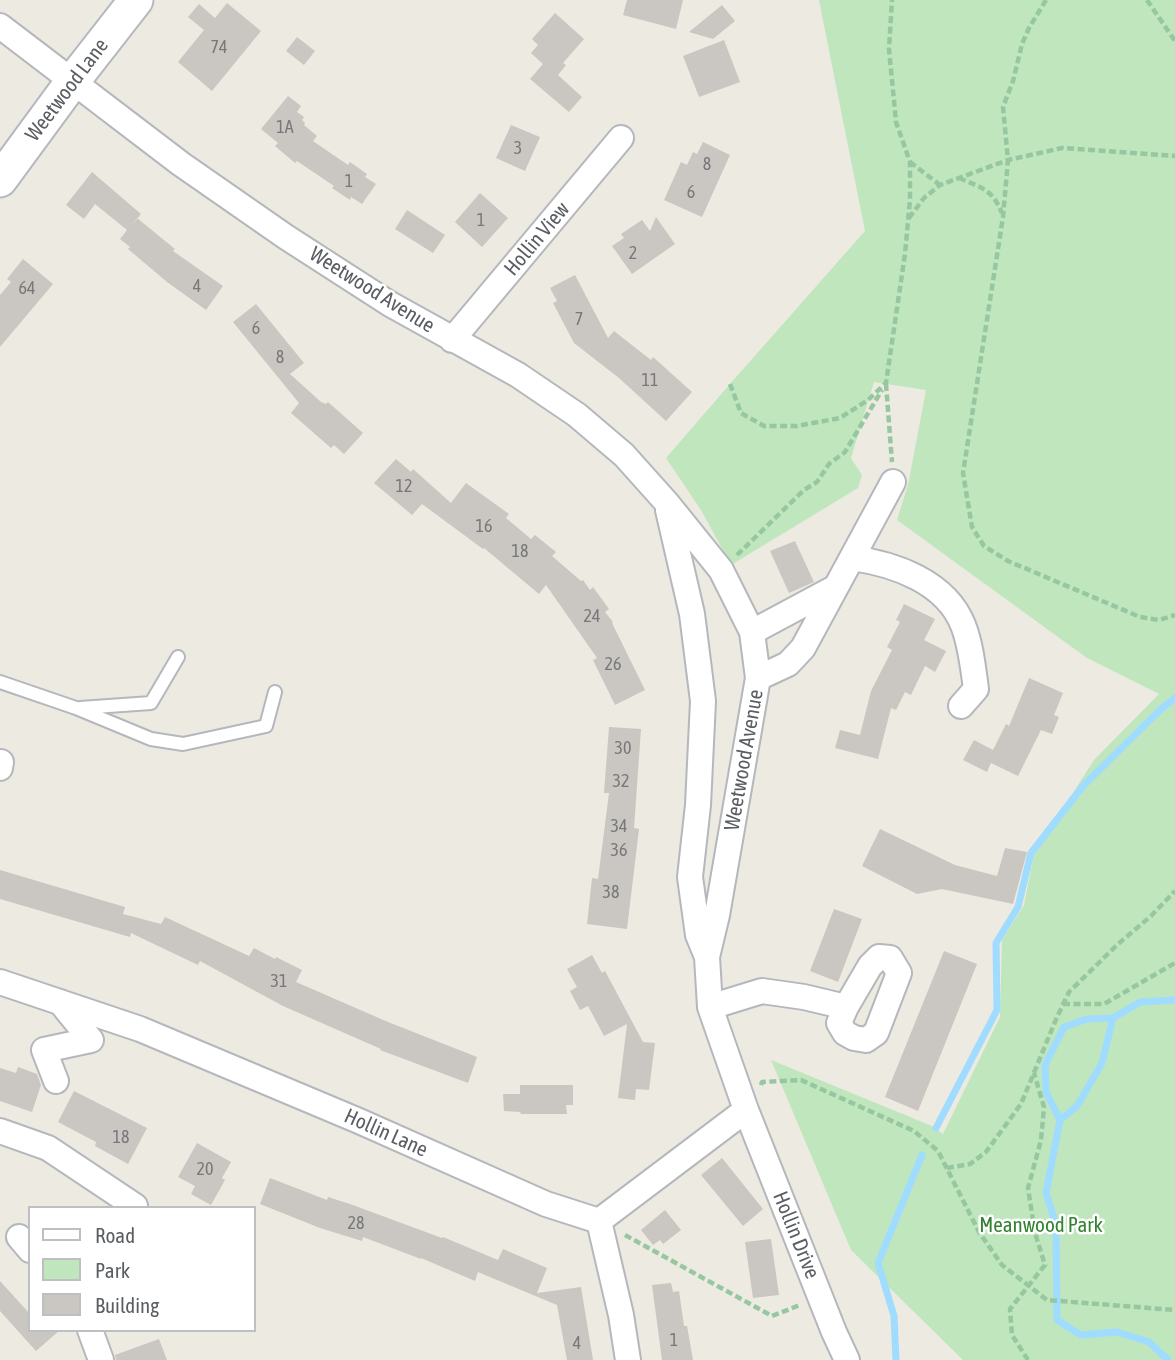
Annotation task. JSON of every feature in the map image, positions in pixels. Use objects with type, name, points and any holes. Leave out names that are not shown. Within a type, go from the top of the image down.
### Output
[{"type":"street","name":"Weetwood Lane","points":[[0,180],[136,0]]},
{"type":"street","name":"Weetwood Avenue","points":[[0,26],[181,164],[286,237],[390,304],[517,375],[577,415],[624,455],[721,570],[752,632],[758,678],[717,915],[707,957],[710,1007],[746,1110]]},
{"type":"street","name":"Hollin View","points":[[452,340],[621,138]]},
{"type":"street","points":[[758,678],[788,664],[803,648],[893,482]]},
{"type":"street","name":"Weetwood Avenue","points":[[667,503],[692,614],[703,701],[698,804],[690,877],[698,935],[707,957]]},
{"type":"street","points":[[852,558],[901,569],[939,592],[952,606],[963,625],[976,689],[961,706]]},
{"type":"street","points":[[752,632],[837,587]]},
{"type":"street","name":"Hollin Lane","points":[[0,982],[140,1029],[359,1121],[546,1204],[599,1221]]},
{"type":"street","points":[[710,1007],[762,991],[846,1007]]},
{"type":"street","points":[[56,1081],[44,1050],[92,1040],[59,1002]]},
{"type":"street","points":[[628,1360],[621,1315],[599,1221],[746,1110]]},
{"type":"street","name":"Hollin Drive","points":[[746,1110],[846,1360]]},
{"type":"street","points":[[0,1131],[48,1148],[135,1206]]},
{"type":"street","points":[[91,1332],[101,1360]]},
{"type":"lane","points":[[76,708],[150,703],[178,657]]},
{"type":"lane","points":[[0,682],[76,708],[151,739],[183,744],[266,726],[275,692]]},
{"type":"path","points":[[892,0],[889,49],[896,122],[910,162],[905,254],[886,383],[893,482]]},
{"type":"path","points":[[1046,0],[1022,44],[1003,107],[1008,160],[1003,217],[963,473],[972,527],[984,546],[1008,561],[1140,617],[1159,620],[1175,615]]},
{"type":"path","points":[[1147,0],[1175,41]]},
{"type":"path","points":[[908,219],[923,198],[940,185],[1008,160],[1062,148],[1175,156]]},
{"type":"path","points":[[910,162],[940,185]]},
{"type":"path","points":[[959,178],[988,190],[996,200],[1003,217]]},
{"type":"path","points":[[730,384],[741,413],[764,426],[797,426],[840,418],[868,400],[886,383]]},
{"type":"path","points":[[721,570],[804,490],[817,482],[829,464],[845,452],[886,383]]},
{"type":"path","points":[[947,1168],[970,1164],[986,1152],[1021,1104],[1069,992],[1175,891]]},
{"type":"path","points":[[1063,1004],[1104,1004],[1175,963]]},
{"type":"path","points":[[1028,1360],[1012,1335],[1010,1309],[1045,1265],[1035,1233],[1028,1188],[1041,1140],[1044,1107],[1034,1073]]},
{"type":"path","points":[[746,1110],[762,1082],[801,1080],[914,1132],[938,1151],[979,1232],[1002,1265],[1047,1300],[1175,1310]]},
{"type":"path","points":[[599,1221],[772,1315],[821,1298]]},
{"type":"green space","name":"Meanwood Park","points":[[819,0],[1175,0],[1175,1360],[963,1360],[851,1250],[771,1060],[932,1126],[943,1134],[1000,1017],[1002,940],[1024,905],[1034,854],[1094,760],[1159,694],[1087,658],[897,520],[908,485],[926,390],[874,382],[851,458],[862,475],[858,488],[731,565],[701,510],[666,458],[865,231]]},
{"type":"building","points":[[627,0],[683,0],[676,29],[623,15]]},
{"type":"building","points":[[227,3],[261,31],[212,91],[178,62],[204,30],[188,17],[199,4],[215,18]]},
{"type":"building","points":[[722,5],[735,21],[713,39],[689,32]]},
{"type":"building","points":[[555,13],[584,39],[563,63],[566,65],[558,75],[582,97],[569,112],[530,79],[543,64],[531,53],[538,45],[532,39]]},
{"type":"building","points":[[297,37],[315,51],[304,65],[286,51]]},
{"type":"building","points":[[724,40],[740,82],[699,97],[683,56]]},
{"type":"building","points":[[288,96],[301,106],[297,112],[304,117],[304,125],[317,136],[313,141],[348,165],[350,162],[376,184],[362,204],[351,197],[350,200],[297,161],[295,163],[275,146],[278,143],[261,129]]},
{"type":"building","points":[[511,125],[540,137],[525,171],[496,158]]},
{"type":"building","points":[[703,142],[730,155],[702,217],[664,200],[681,162],[687,165],[693,152],[697,154]]},
{"type":"building","points":[[92,172],[141,214],[137,218],[175,249],[173,251],[223,286],[206,310],[128,249],[130,247],[120,239],[127,230],[95,204],[84,219],[66,205]]},
{"type":"building","points":[[480,193],[508,218],[482,247],[455,222]]},
{"type":"building","points":[[407,210],[445,235],[433,253],[395,229]]},
{"type":"building","points":[[656,217],[675,244],[632,274],[612,246],[624,238],[621,234],[642,220],[650,231]]},
{"type":"building","points":[[23,259],[53,284],[0,347],[0,295],[11,282],[7,279]]},
{"type":"building","points":[[575,275],[608,338],[614,331],[651,360],[653,357],[692,392],[666,421],[619,378],[574,343],[553,303],[557,301],[550,288]]},
{"type":"building","points":[[256,304],[304,363],[290,374],[321,402],[328,402],[363,433],[344,454],[334,445],[331,448],[291,413],[299,403],[233,322]]},
{"type":"building","points":[[396,459],[411,472],[413,469],[451,503],[466,483],[509,514],[506,518],[531,539],[535,535],[556,552],[552,556],[583,580],[590,590],[593,587],[609,609],[605,612],[613,622],[645,690],[615,705],[593,660],[597,658],[546,585],[539,594],[484,548],[422,504],[412,515],[374,483]]},
{"type":"building","points":[[795,541],[814,582],[789,593],[770,551]]},
{"type":"building","points":[[904,604],[935,619],[924,640],[946,651],[935,672],[925,666],[911,695],[905,692],[896,710],[891,708],[878,759],[835,748],[840,730],[860,735],[871,691],[892,650],[887,647],[900,622],[896,620]]},
{"type":"building","points":[[1029,678],[1063,693],[1054,715],[1059,717],[1052,734],[1041,730],[1018,776],[991,763],[987,772],[963,760],[974,740],[993,750],[1006,724],[1009,726]]},
{"type":"building","points":[[609,727],[641,729],[634,828],[639,829],[627,929],[587,924],[592,878],[598,879],[609,793],[604,793]]},
{"type":"building","points":[[880,829],[955,865],[997,876],[1005,848],[1027,852],[1013,904],[942,889],[917,894],[862,866]]},
{"type":"building","points":[[0,870],[125,907],[123,914],[161,924],[165,917],[249,956],[254,948],[275,959],[276,957],[302,970],[296,982],[477,1057],[468,1083],[380,1050],[283,1006],[200,961],[198,965],[131,933],[130,937],[0,899]]},
{"type":"building","points":[[834,909],[862,919],[838,982],[810,971]]},
{"type":"building","points":[[944,951],[977,964],[918,1111],[885,1097]]},
{"type":"building","points":[[592,955],[602,973],[605,971],[643,1042],[655,1043],[649,1090],[636,1089],[635,1100],[618,1098],[627,1024],[604,1036],[588,1006],[580,1010],[570,991],[577,987],[567,969]]},
{"type":"building","points":[[18,1067],[37,1074],[41,1085],[32,1112],[0,1101],[0,1068],[16,1073]]},
{"type":"building","points":[[520,1085],[573,1085],[573,1105],[566,1105],[567,1114],[521,1114],[504,1111],[503,1094],[520,1094]]},
{"type":"building","points":[[74,1091],[147,1128],[128,1164],[95,1146],[96,1142],[58,1122]]},
{"type":"building","points":[[197,1143],[231,1162],[222,1178],[225,1180],[211,1205],[191,1194],[195,1186],[178,1177]]},
{"type":"building","points":[[722,1158],[763,1209],[743,1226],[701,1175]]},
{"type":"building","points":[[270,1178],[327,1200],[328,1197],[350,1204],[443,1237],[498,1260],[503,1249],[547,1268],[537,1293],[581,1287],[593,1360],[567,1360],[557,1305],[478,1272],[475,1281],[363,1237],[362,1241],[320,1228],[260,1204]]},
{"type":"building","points":[[665,1210],[681,1230],[663,1244],[660,1240],[653,1245],[641,1230]]},
{"type":"building","points":[[771,1239],[779,1295],[753,1298],[745,1242]]},
{"type":"building","points":[[0,1281],[28,1312],[28,1332],[58,1332],[36,1351],[0,1311]]},
{"type":"building","points":[[671,1283],[673,1292],[679,1291],[693,1360],[662,1360],[652,1285]]},
{"type":"building","points":[[159,1339],[167,1360],[116,1360],[115,1355]]},
{"type":"waterway","points":[[936,1128],[997,1010],[996,943],[1018,907],[1031,853],[1083,786],[1175,698]]},
{"type":"waterway","points":[[1168,1360],[1149,1342],[1117,1332],[1081,1335],[1057,1320],[1056,1225],[1046,1193],[1060,1120],[1077,1106],[1102,1063],[1113,1018],[1140,1002],[1175,1000]]},
{"type":"waterway","points":[[1060,1120],[1046,1092],[1045,1065],[1064,1027],[1087,1019],[1113,1018]]},
{"type":"waterway","points":[[896,1360],[894,1316],[878,1263],[922,1155]]}]
